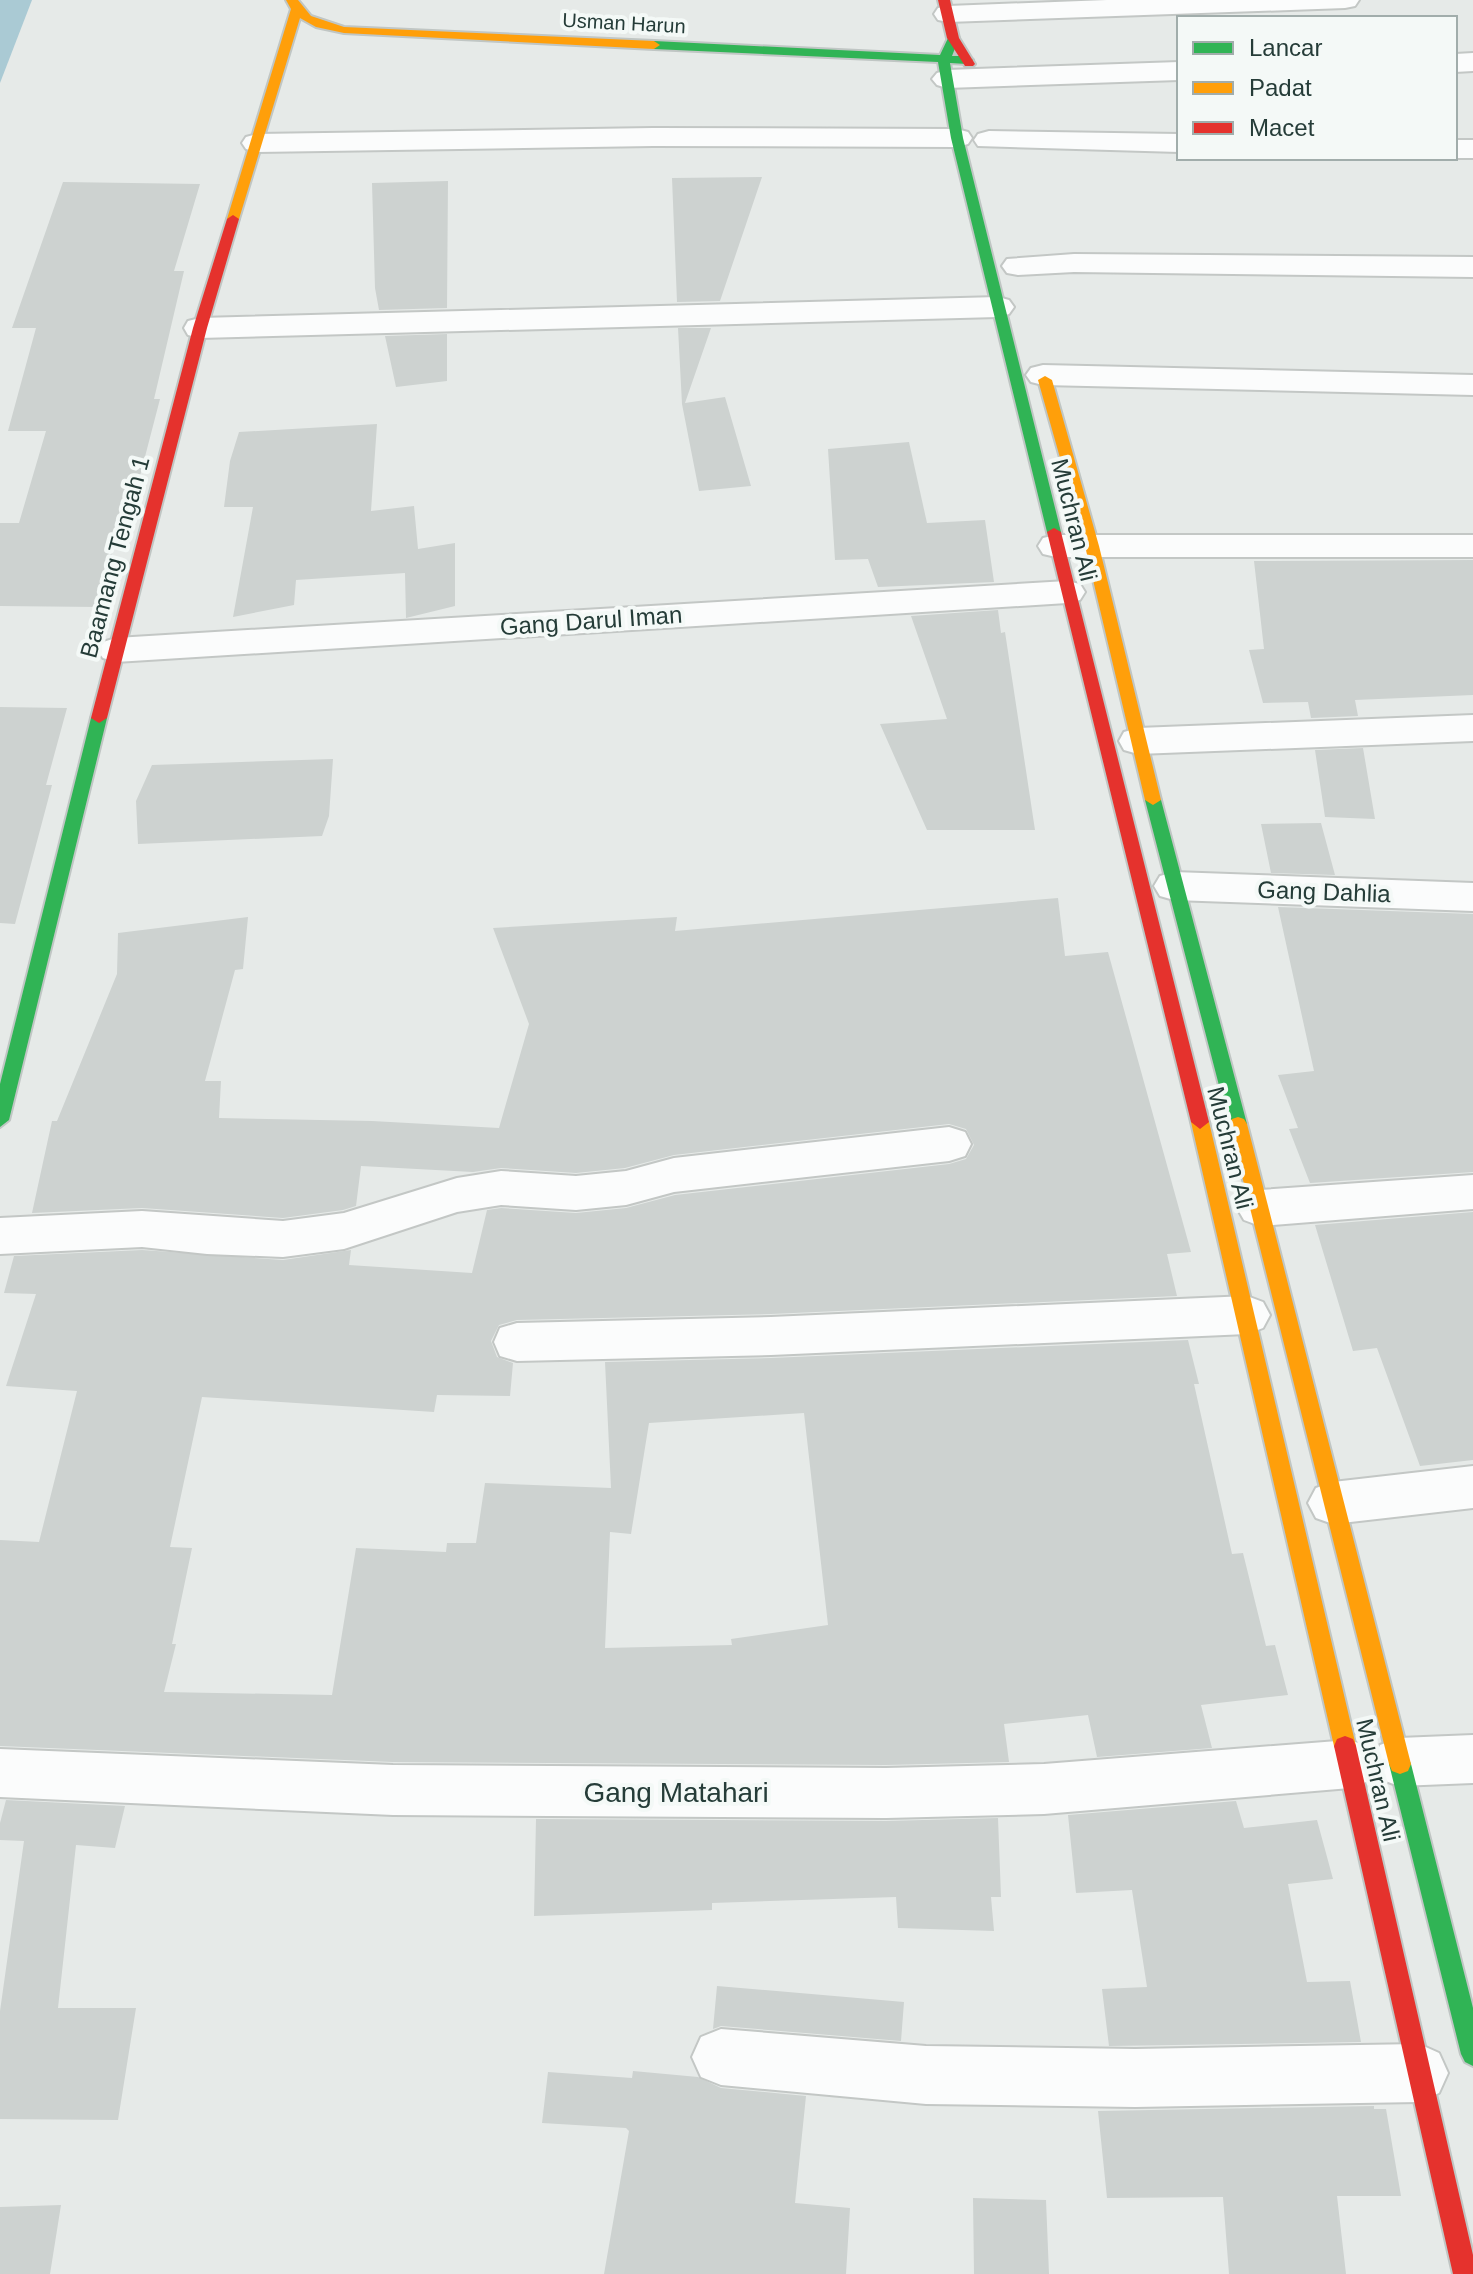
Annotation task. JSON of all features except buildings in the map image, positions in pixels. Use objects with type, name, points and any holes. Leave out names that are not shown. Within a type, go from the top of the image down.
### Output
[{"type":"street","points":[[1177,71],[962,75],[948,17],[1345,0]]},
{"type":"street","name":"Usman Harun","points":[[294,6],[318,25],[369,32],[962,75]]},
{"type":"street","name":"Baamang Tengah 1","points":[[0,1120],[116,650],[200,328],[257,143],[294,6]]},
{"type":"street","name":"Muchran Ali","points":[[962,75],[957,138],[1247,1315],[1375,1763],[1473,2054]]},
{"type":"street","points":[[257,143],[653,137],[957,138]]},
{"type":"street","points":[[989,139],[1177,143]]},
{"type":"street","points":[[1018,266],[1120,263],[1473,267]]},
{"type":"street","points":[[200,328],[998,307]]},
{"type":"street","points":[[1042,368],[1473,385]]},
{"type":"street","name":"Muchran Ali","points":[[1042,368],[1092,546],[1174,886],[1260,1208],[1333,1503],[1375,1763],[1419,2073],[1465,2274]]},
{"type":"street","points":[[1056,546],[1473,546]]},
{"type":"street","name":"Gang Darul Iman","points":[[116,650],[338,640],[597,620],[1067,592]]},
{"type":"street","points":[[1138,741],[1473,728]]},
{"type":"street","name":"Gang Dahlia","points":[[1174,886],[1473,897]]},
{"type":"street","points":[[0,1236],[142,1229],[283,1239],[344,1231],[457,1195],[501,1188],[576,1193],[626,1188],[674,1175],[949,1144]]},
{"type":"street","points":[[1260,1208],[1473,1192]]},
{"type":"street","points":[[517,1342],[771,1336],[1247,1315]]},
{"type":"street","points":[[1333,1503],[1473,1487]]},
{"type":"street","name":"Gang Matahari","points":[[0,1773],[393,1790],[886,1793],[1044,1789],[1375,1763],[1473,1759]]},
{"type":"street","points":[[721,2057],[926,2075],[1135,2078],[1419,2073]]},
{"type":"water","points":[[0,0],[32,0],[0,83]]},
{"type":"traffic: fast","points":[[953,38],[944,60],[957,138],[1054,532]]},
{"type":"traffic: fast","points":[[654,45],[967,60]]},
{"type":"traffic: fast","points":[[0,1120],[99,718]]},
{"type":"traffic: fast","points":[[1153,800],[1238,1124]]},
{"type":"traffic: fast","points":[[1400,1764],[1473,2054]]},
{"type":"traffic: slow","points":[[292,0],[306,18],[320,25],[344,30],[654,45]]},
{"type":"traffic: slow","points":[[233,219],[296,11]]},
{"type":"traffic: slow","points":[[1045,380],[1092,546],[1153,800]]},
{"type":"traffic: slow","points":[[1200,1122],[1345,1746]]},
{"type":"traffic: slow","points":[[1238,1124],[1400,1764]]},
{"type":"traffic: jam","points":[[944,0],[953,38],[969,64]]},
{"type":"traffic: jam","points":[[99,718],[200,328],[233,219]]},
{"type":"traffic: jam","points":[[1054,532],[1200,1122]]},
{"type":"traffic: jam","points":[[1345,1746],[1465,2274]]}]
